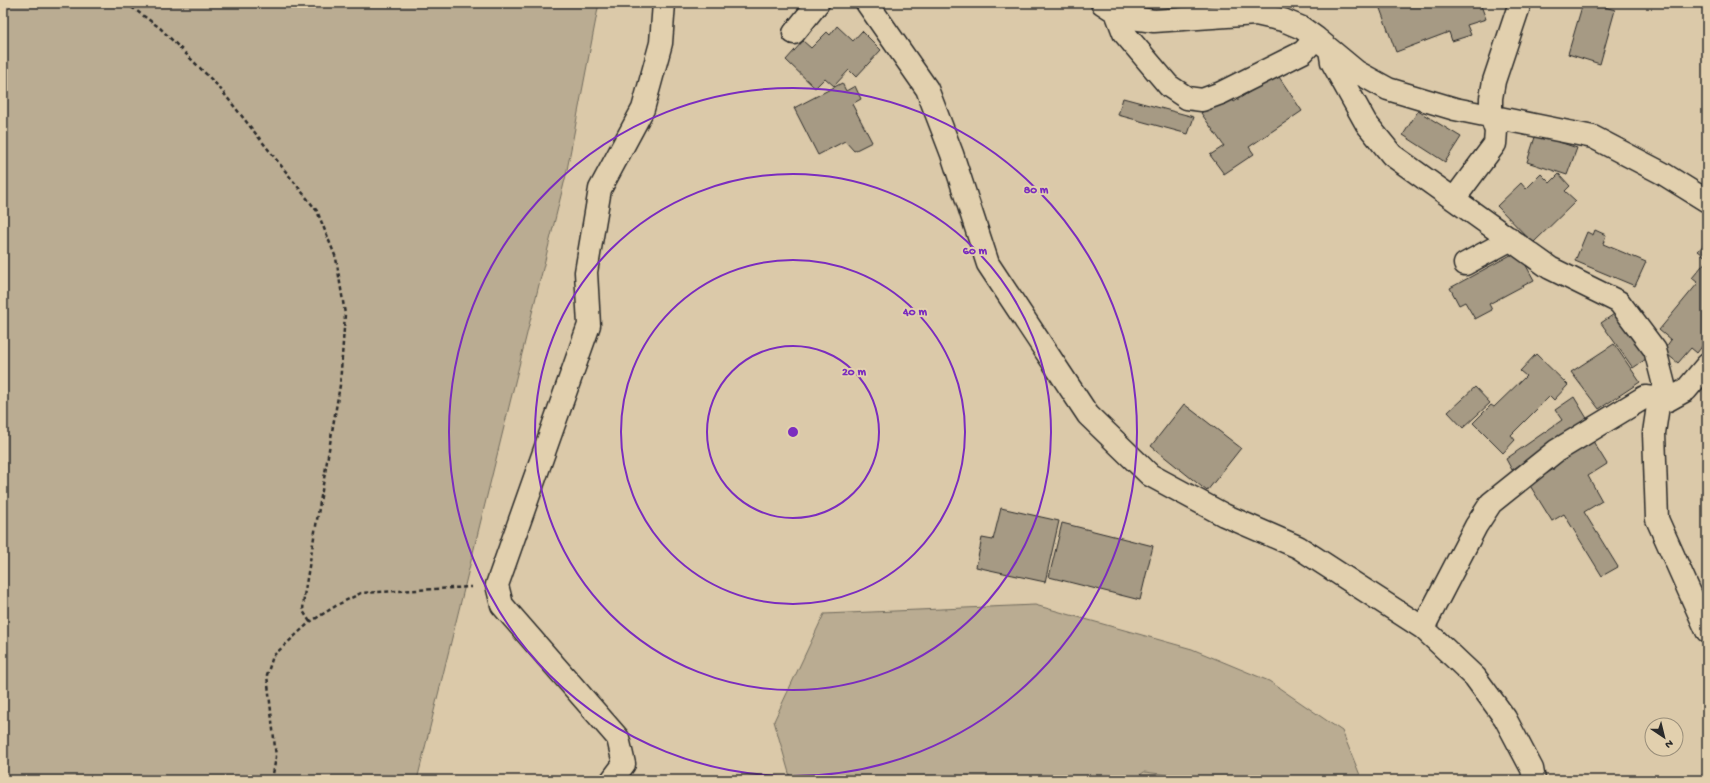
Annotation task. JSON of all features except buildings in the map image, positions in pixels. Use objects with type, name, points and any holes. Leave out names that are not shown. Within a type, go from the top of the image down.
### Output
[{"type":"street","points":[[612,780],[624,764],[618,738],[502,605],[497,585],[589,325],[586,272],[600,189],[643,109],[661,43],[664,3]]},
{"type":"street","points":[[794,32],[818,3]]},
{"type":"street","points":[[867,3],[927,89],[952,154],[988,264],[1088,415],[1150,475],[1224,515],[1298,547],[1422,628],[1475,677],[1505,718],[1532,770],[1534,780]]},
{"type":"street","points":[[1454,199],[1495,144],[1496,130],[1492,116],[1491,98],[1494,81],[1520,3]]},
{"type":"street","points":[[1109,8],[1124,33],[1169,86],[1187,98],[1202,100],[1221,93],[1303,52],[1323,44]]},
{"type":"street","points":[[1109,8],[1132,18],[1154,21],[1256,9],[1302,28],[1357,72],[1388,89],[1455,108],[1593,137],[1662,173],[1707,201]]},
{"type":"street","points":[[1323,44],[1366,124],[1392,154],[1550,268],[1619,302],[1655,350],[1664,385],[1659,399],[1654,433],[1658,519],[1707,631]]},
{"type":"street","points":[[1465,264],[1504,243],[1509,238]]},
{"type":"street","points":[[1422,628],[1476,526],[1491,503],[1556,451],[1645,397],[1668,400],[1686,390],[1707,365]]},
{"type":"path","points":[[126,3],[160,28],[218,86],[317,211],[336,258],[345,314],[340,385],[304,596],[303,611],[310,622]]},
{"type":"path","points":[[272,780],[276,757],[267,675],[269,666],[273,656],[310,622],[339,604],[361,593],[497,585]]},
{"type":"shaded area","points":[[3,3],[599,3],[566,175],[417,780],[3,780]]},
{"type":"shaded area","points":[[1035,605],[1192,649],[1269,681],[1342,731],[1362,780],[1211,780],[1144,772],[1133,780],[791,780],[774,721],[824,614]]}]
